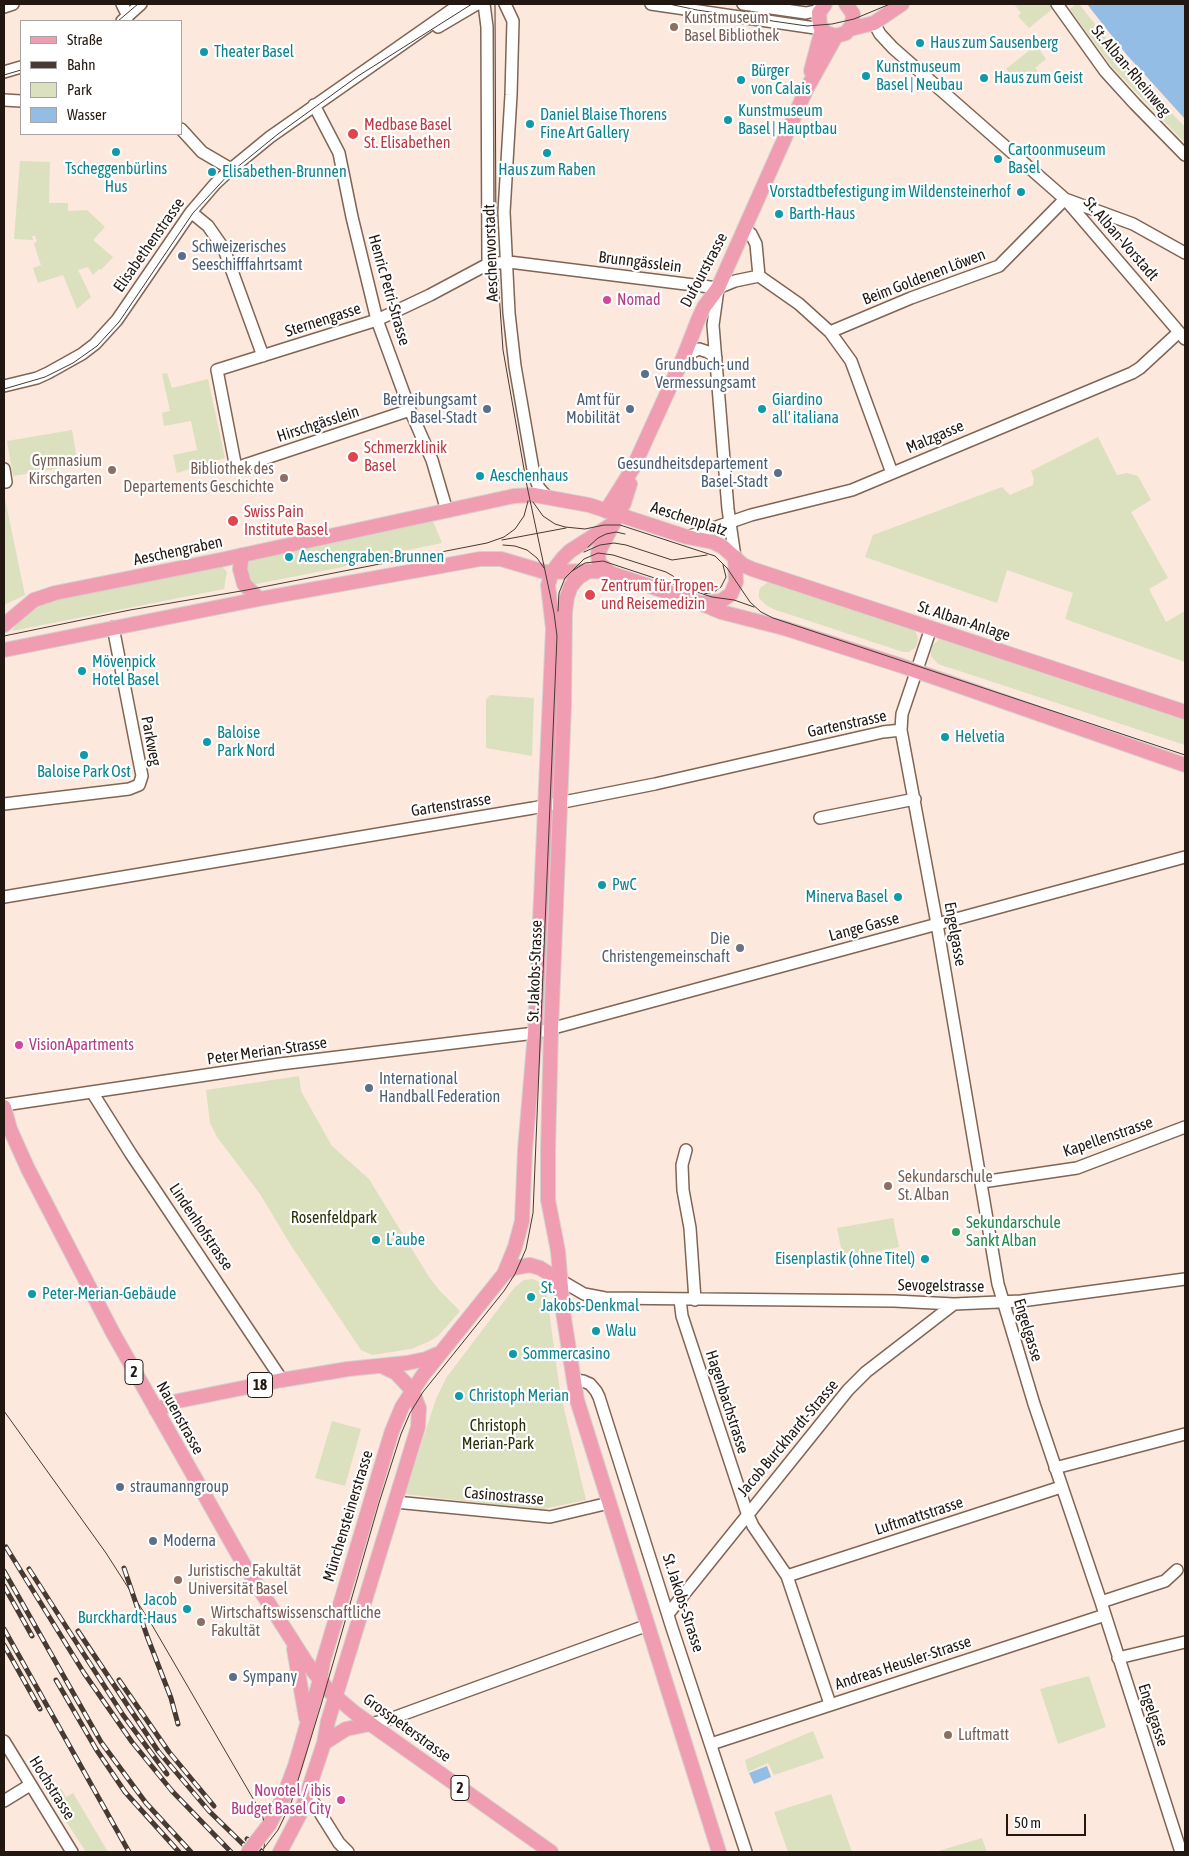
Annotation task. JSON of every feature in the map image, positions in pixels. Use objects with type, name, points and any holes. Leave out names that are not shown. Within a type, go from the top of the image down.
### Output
[{"type":"main road","points":[[822,29],[826,33],[836,36],[846,33],[852,25],[853,14],[848,4]]},
{"type":"main road","points":[[850,29],[874,23],[902,4]]},
{"type":"main road","name":"Dufourstrasse","points":[[806,88],[822,29],[818,18],[823,6]]},
{"type":"main road","name":"Dufourstrasse","points":[[612,516],[628,491],[633,468],[684,356],[698,320],[718,288],[806,88],[836,36]]},
{"type":"main road","name":"Aeschenplatz","points":[[514,496],[529,495],[589,505],[612,516],[719,544],[735,558],[736,582],[731,594],[721,601],[700,603]]},
{"type":"main road","name":"Aeschengraben","points":[[4,625],[34,600],[55,593],[514,496]]},
{"type":"main road","points":[[552,572],[570,551],[612,516]]},
{"type":"main road","points":[[610,573],[601,566],[598,557],[612,516]]},
{"type":"main road","points":[[242,555],[240,568],[244,584],[258,599]]},
{"type":"main road","name":"Aeschenplatz","points":[[258,599],[495,558],[552,572],[590,571],[610,573],[722,612],[784,628],[916,671]]},
{"type":"main road","name":"St. Alban-Anlage","points":[[735,558],[743,565],[752,569],[1185,712]]},
{"type":"main road","name":"St. Jakobs-Strasse","points":[[504,1274],[515,1247],[522,1221],[525,1150],[552,805],[564,706],[565,604],[568,591],[574,582],[579,576],[590,571]]},
{"type":"main road","name":"St. Jakobs-Strasse","points":[[552,572],[548,589],[553,629],[551,1029],[548,1200],[558,1252],[563,1312],[573,1380],[580,1410],[719,1852]]},
{"type":"main road","points":[[4,650],[258,599]]},
{"type":"main road","points":[[916,671],[1185,765]]},
{"type":"main road","name":"Nauenstrasse","points":[[4,1106],[10,1129],[28,1169],[113,1333],[243,1563],[293,1643],[320,1680]]},
{"type":"main road","points":[[504,1274],[513,1268],[530,1265],[540,1268],[560,1280]]},
{"type":"main road","name":"Münchensteinerstrasse","points":[[248,1852],[269,1825],[287,1788],[396,1418],[412,1390],[504,1274]]},
{"type":"main road","points":[[382,1366],[419,1361],[441,1352]]},
{"type":"main road","points":[[281,1851],[296,1822],[308,1792],[324,1743],[419,1416],[417,1401],[412,1390],[396,1373],[382,1366]]},
{"type":"main road","name":"18","points":[[156,1410],[178,1401],[282,1380],[348,1369],[382,1366]]},
{"type":"main road","points":[[293,1643],[306,1710],[303,1738]]},
{"type":"main road","name":"Grosspeterstrasse","points":[[320,1680],[336,1697],[370,1724],[551,1852]]},
{"type":"main road","points":[[324,1743],[346,1729],[370,1724]]},
{"type":"street","points":[[4,7],[13,4]]},
{"type":"street","points":[[122,4],[125,19]]},
{"type":"street","points":[[125,19],[141,4]]},
{"type":"street","name":"Elisabethenstrasse","points":[[4,386],[48,374],[96,344],[117,320],[191,212],[231,169],[270,137],[460,4]]},
{"type":"street","name":"Elisabethenstrasse","points":[[314,106],[348,88],[435,29],[477,4]]},
{"type":"street","name":"Aeschenvorstadt","points":[[484,4],[487,27],[488,264]]},
{"type":"street","name":"Aeschenvorstadt","points":[[505,4],[513,21],[504,212],[509,313],[515,366],[534,475],[539,488],[548,498]]},
{"type":"street","points":[[651,4],[822,29]]},
{"type":"street","points":[[743,4],[806,12],[815,11],[823,6]]},
{"type":"street","name":"St. Alban-Rheinweg","points":[[1057,4],[1105,70],[1185,155]]},
{"type":"street","name":"St. Alban-Vorstadt","points":[[874,23],[880,34],[893,48],[1065,199],[1182,336]]},
{"type":"street","points":[[4,72],[20,67]]},
{"type":"street","points":[[4,100],[20,101]]},
{"type":"street","name":"Henric Petri-Strasse","points":[[314,106],[339,153],[352,217],[377,320],[410,410],[432,460],[447,510]]},
{"type":"street","points":[[182,130],[202,152],[231,169]]},
{"type":"street","points":[[1065,199],[1133,224],[1185,253]]},
{"type":"street","name":"Beim Goldenen Löwen","points":[[830,332],[911,298],[999,266],[1065,199]]},
{"type":"street","points":[[191,212],[208,226],[224,249],[263,356]]},
{"type":"street","points":[[745,229],[751,234],[756,244],[759,276]]},
{"type":"street","name":"Brunngässlein","points":[[488,264],[506,262],[718,288]]},
{"type":"street","name":"Sternengasse","points":[[236,468],[217,370],[377,320],[430,295],[488,264]]},
{"type":"street","points":[[735,558],[728,510],[713,325],[718,288],[735,281],[759,276],[799,304],[830,332],[851,361],[892,473]]},
{"type":"street","name":"Malzgasse","points":[[687,537],[750,515],[852,490],[1132,373],[1182,336]]},
{"type":"street","points":[[684,356],[699,349],[708,352],[716,358]]},
{"type":"street","name":"Hirschgässlein","points":[[236,468],[410,410]]},
{"type":"street","points":[[4,469],[6,482]]},
{"type":"street","name":"Parkweg","points":[[4,804],[129,789],[139,785],[142,776],[113,628]]},
{"type":"street","name":"Engelgasse","points":[[931,628],[902,714],[900,730],[915,799],[982,1182],[993,1258],[1003,1302],[1061,1487],[1101,1602],[1118,1658],[1181,1837],[1181,1852]]},
{"type":"street","name":"Gartenstrasse","points":[[4,897],[552,805],[883,732],[900,730]]},
{"type":"street","points":[[820,818],[915,799]]},
{"type":"street","name":"Lange Gasse","points":[[535,1033],[1185,857]]},
{"type":"street","name":"Peter Merian-Strasse","points":[[4,1106],[280,1064],[535,1033]]},
{"type":"street","name":"Lindenhofstrasse","points":[[92,1092],[131,1154],[282,1380]]},
{"type":"street","name":"Kapellenstrasse","points":[[982,1182],[1077,1168],[1185,1127]]},
{"type":"street","points":[[686,1150],[682,1165],[683,1190],[691,1236],[695,1300]]},
{"type":"street","name":"Sevogelstrasse","points":[[560,1280],[584,1294],[605,1298],[894,1301],[954,1304],[1037,1300],[1185,1279]]},
{"type":"street","name":"Hagenbachstrasse","points":[[680,1300],[682,1316],[747,1513],[753,1526],[787,1576],[830,1704]]},
{"type":"street","name":"Jacob Burckhardt-Strasse","points":[[668,1614],[747,1513],[848,1390],[866,1372],[954,1304]]},
{"type":"street","name":"St. Jakobs-Strasse","points":[[573,1380],[587,1382],[596,1391],[746,1852]]},
{"type":"street","points":[[1055,1468],[1185,1434]]},
{"type":"street","name":"Luftmattstrasse","points":[[787,1576],[1061,1487]]},
{"type":"street","name":"Casinostrasse","points":[[395,1502],[550,1517],[609,1503]]},
{"type":"street","points":[[1101,1602],[1166,1581],[1177,1570]]},
{"type":"street","name":"Andreas Heusler-Strasse","points":[[711,1744],[1105,1615]]},
{"type":"street","points":[[370,1724],[390,1719],[648,1625]]},
{"type":"street","points":[[1118,1658],[1185,1642]]},
{"type":"street","name":"Hochstrasse","points":[[4,1741],[72,1852]]},
{"type":"street","points":[[4,1801],[30,1785]]},
{"type":"street","points":[[308,1792],[339,1843],[348,1852]]},
{"type":"green space","points":[[1014,4],[1052,4],[1055,7],[1029,28],[1018,16],[1021,13]]},
{"type":"green space","points":[[1079,4],[1138,78],[1185,127],[1185,143],[1112,67],[1070,9]]},
{"type":"green space","points":[[1036,45],[1046,59],[1035,68],[1038,71],[1021,86],[1006,69]]},
{"type":"green space","points":[[20,161],[50,162],[49,203],[68,203],[68,211],[87,210],[105,227],[93,240],[113,257],[101,270],[99,269],[93,275],[88,267],[78,270],[91,297],[77,309],[63,275],[38,283],[33,268],[41,265],[34,244],[37,241],[35,236],[32,236],[33,240],[14,239]]},
{"type":"green space","points":[[167,373],[172,388],[208,379],[225,458],[177,473],[173,455],[197,450],[191,421],[164,426],[162,413],[170,411],[162,374]]},
{"type":"green space","points":[[72,430],[78,465],[13,476],[7,441]]},
{"type":"green space","points":[[1098,437],[1117,475],[1127,473],[1138,476],[1151,500],[1131,512],[1168,578],[1149,589],[1166,622],[1185,611],[1185,662],[1065,619],[1073,593],[1007,570],[997,603],[865,557],[873,535],[1002,487],[1010,495],[1033,485],[1034,479],[1031,471]]},
{"type":"green space","points":[[4,494],[25,595],[4,605]]},
{"type":"green space","points":[[433,521],[442,543],[373,557],[368,562],[251,585],[245,564],[249,559]]},
{"type":"green space","points":[[220,564],[227,572],[224,589],[12,631],[19,620],[42,602]]},
{"type":"green space","points":[[767,583],[772,583],[915,630],[918,638],[916,647],[909,652],[903,652],[773,609],[759,598],[760,588]]},
{"type":"green space","points":[[939,639],[946,639],[1185,719],[1185,745],[938,664],[931,656],[931,651],[933,645]]},
{"type":"green space","points":[[490,695],[534,698],[532,756],[486,748],[486,700]]},
{"type":"green space","name":"Rosenfeldpark","points":[[299,1076],[301,1091],[332,1146],[369,1179],[429,1277],[460,1311],[438,1336],[428,1342],[411,1349],[372,1355],[361,1350],[292,1247],[260,1194],[217,1137],[210,1123],[206,1090]]},
{"type":"green space","points":[[893,1218],[899,1247],[843,1258],[837,1228]]},
{"type":"green space","name":"Christoph Merian-Park","points":[[532,1279],[542,1283],[546,1289],[560,1392],[586,1500],[538,1510],[405,1494],[436,1399],[446,1378],[515,1287],[524,1280]]},
{"type":"green space","points":[[332,1421],[361,1429],[345,1486],[315,1478]]},
{"type":"green space","points":[[1089,1676],[1106,1727],[1058,1744],[1040,1689]]},
{"type":"green space","points":[[813,1731],[824,1758],[774,1775],[768,1763],[748,1772],[745,1760]]},
{"type":"green space","points":[[59,1785],[66,1797],[73,1793],[108,1852],[86,1852],[47,1792]]},
{"type":"green space","points":[[831,1794],[852,1852],[788,1852],[774,1812]]},
{"type":"green space","points":[[982,1838],[987,1852],[935,1852]]},
{"type":"water","points":[[1087,4],[1185,4],[1185,119],[1126,54]]},
{"type":"water","points":[[767,1766],[771,1777],[754,1784],[749,1773]]},
{"type":"tram line","points":[[119,20],[138,4]]},
{"type":"tram line","points":[[4,389],[45,377],[73,363],[97,346],[119,322],[193,213],[230,173],[278,134],[358,76],[472,4]]},
{"type":"tram line","points":[[261,1852],[278,1830],[291,1803],[401,1434],[410,1413],[423,1392],[504,1291],[515,1274],[526,1249],[533,1213],[557,636],[554,613],[527,486],[503,350],[496,250],[495,4]]},
{"type":"tram line","points":[[669,4],[697,10],[807,26],[832,24],[854,19],[890,4]]},
{"type":"tram line","points":[[4,75],[20,70]]},
{"type":"tram line","points":[[4,636],[130,610],[247,590],[487,543],[504,537],[515,529],[524,516],[528,501]]},
{"type":"tram line","points":[[533,502],[543,516],[555,524],[565,527],[585,529],[604,525],[620,525],[715,556],[727,568],[750,602],[761,612],[773,618],[1185,755]]},
{"type":"tram line","points":[[502,540],[566,528]]},
{"type":"tram line","points":[[588,547],[606,534],[616,532],[625,534]]},
{"type":"tram line","points":[[584,552],[600,545],[614,543],[672,560],[707,555]]},
{"type":"tram line","points":[[503,545],[527,550],[537,558],[544,568]]},
{"type":"tram line","points":[[558,611],[559,593],[565,578],[584,559],[598,553],[613,555],[666,572],[684,586]]},
{"type":"tram line","points":[[572,571],[585,563],[603,561],[712,597],[734,600],[754,607]]},
{"type":"tram line","points":[[704,594],[714,592],[721,587],[726,577],[723,565]]},
{"type":"tram line","points":[[4,1411],[106,1553],[152,1625],[262,1814],[266,1830],[264,1848]]},
{"type":"railway","points":[[6,1547],[84,1673],[132,1742],[172,1791],[231,1852]]},
{"type":"railway","points":[[124,1568],[171,1698],[178,1724]]},
{"type":"railway","points":[[29,1569],[123,1715],[167,1774]]},
{"type":"railway","points":[[4,1571],[101,1742],[146,1803],[191,1852]]},
{"type":"railway","points":[[4,1586],[32,1636]]},
{"type":"railway","points":[[4,1629],[129,1852]]},
{"type":"railway","points":[[78,1631],[158,1751],[209,1811],[251,1852]]},
{"type":"railway","points":[[4,1645],[40,1709]]},
{"type":"railway","points":[[56,1680],[96,1749],[125,1792],[179,1852]]},
{"type":"railway","points":[[119,1680],[169,1752],[214,1806]]},
{"type":"railway","points":[[247,1839],[262,1852]]},
{"type":"place","name":"Kunstmuseum Basel Bibliothek","points":[[674,27]]},
{"type":"place","name":"Haus zum Sausenberg","points":[[920,43]]},
{"type":"place","name":"Theater Basel","points":[[204,52]]},
{"type":"place","name":"Kunstmuseum Basel | Neubau","points":[[866,76]]},
{"type":"place","name":"Haus zum Geist","points":[[984,78]]},
{"type":"place","name":"Bürger von Calais","points":[[741,80]]},
{"type":"place","name":"Kunstmuseum Basel | Hauptbau","points":[[728,120]]},
{"type":"place","name":"Daniel Blaise Thorens Fine Art Gallery","points":[[530,124]]},
{"type":"place","name":"Medbase Basel St. Elisabethen","points":[[353,134]]},
{"type":"place","name":"Tscheggenbürlins Hus","points":[[116,152]]},
{"type":"place","name":"Haus zum Raben","points":[[547,153]]},
{"type":"place","name":"Cartoonmuseum Basel","points":[[998,159]]},
{"type":"place","name":"Elisabethen-Brunnen","points":[[212,172]]},
{"type":"place","name":"Vorstadtbefestigung im Wildensteinerhof","points":[[1021,192]]},
{"type":"place","name":"Barth-Haus","points":[[779,214]]},
{"type":"place","name":"Schweizerisches Seeschifffahrtsamt","points":[[182,256]]},
{"type":"place","name":"Nomad","points":[[607,300]]},
{"type":"place","name":"Grundbuch- und Vermessungsamt","points":[[645,374]]},
{"type":"place","name":"Betreibungsamt Basel-Stadt","points":[[487,409]]},
{"type":"place","name":"Amt für Mobilität","points":[[630,409]]},
{"type":"place","name":"Giardino all' italiana","points":[[762,409]]},
{"type":"place","name":"Schmerzklinik Basel","points":[[353,457]]},
{"type":"place","name":"Gymnasium Kirschgarten","points":[[112,470]]},
{"type":"place","name":"Gesundheitsdepartement Basel-Stadt","points":[[778,473]]},
{"type":"place","name":"Aeschenhaus","points":[[480,476]]},
{"type":"place","name":"Bibliothek des Departements Geschichte","points":[[284,478]]},
{"type":"place","name":"Swiss Pain Institute Basel","points":[[233,521]]},
{"type":"place","name":"Aeschengraben-Brunnen","points":[[289,557]]},
{"type":"place","name":"Zentrum für Tropen- und Reisemedizin","points":[[590,595]]},
{"type":"place","name":"Mövenpick Hotel Basel","points":[[82,671]]},
{"type":"place","name":"Helvetia","points":[[945,737]]},
{"type":"place","name":"Baloise Park Nord","points":[[207,742]]},
{"type":"place","name":"Baloise Park Ost","points":[[84,755]]},
{"type":"place","name":"PwC","points":[[602,885]]},
{"type":"place","name":"Minerva Basel","points":[[898,897]]},
{"type":"place","name":"Die Christengemeinschaft","points":[[740,948]]},
{"type":"place","name":"VisionApartments","points":[[19,1045]]},
{"type":"place","name":"International Handball Federation","points":[[369,1088]]},
{"type":"place","name":"Sekundarschule St. Alban","points":[[888,1186]]},
{"type":"place","name":"Sekundarschule Sankt Alban","points":[[956,1232]]},
{"type":"place","name":"L’aube","points":[[376,1240]]},
{"type":"place","name":"Eisenplastik (ohne Titel)","points":[[925,1259]]},
{"type":"place","name":"Peter-Merian-Gebäude","points":[[32,1294]]},
{"type":"place","name":"St. Jakobs-Denkmal","points":[[531,1297]]},
{"type":"place","name":"Walu","points":[[596,1331]]},
{"type":"place","name":"Sommercasino","points":[[513,1354]]},
{"type":"place","name":"Christoph Merian","points":[[459,1396]]},
{"type":"place","name":"straumanngroup","points":[[120,1487]]},
{"type":"place","name":"Moderna","points":[[153,1541]]},
{"type":"place","name":"Juristische Fakultät Universität Basel","points":[[178,1580]]},
{"type":"place","name":"Jacob Burckhardt-Haus","points":[[187,1609]]},
{"type":"place","name":"Wirtschaftswissenschaftliche Fakultät","points":[[201,1622]]},
{"type":"place","name":"Sympany","points":[[233,1677]]},
{"type":"place","name":"Luftmatt","points":[[948,1735]]},
{"type":"place","name":"Novotel / ibis Budget Basel City","points":[[341,1800]]}]
